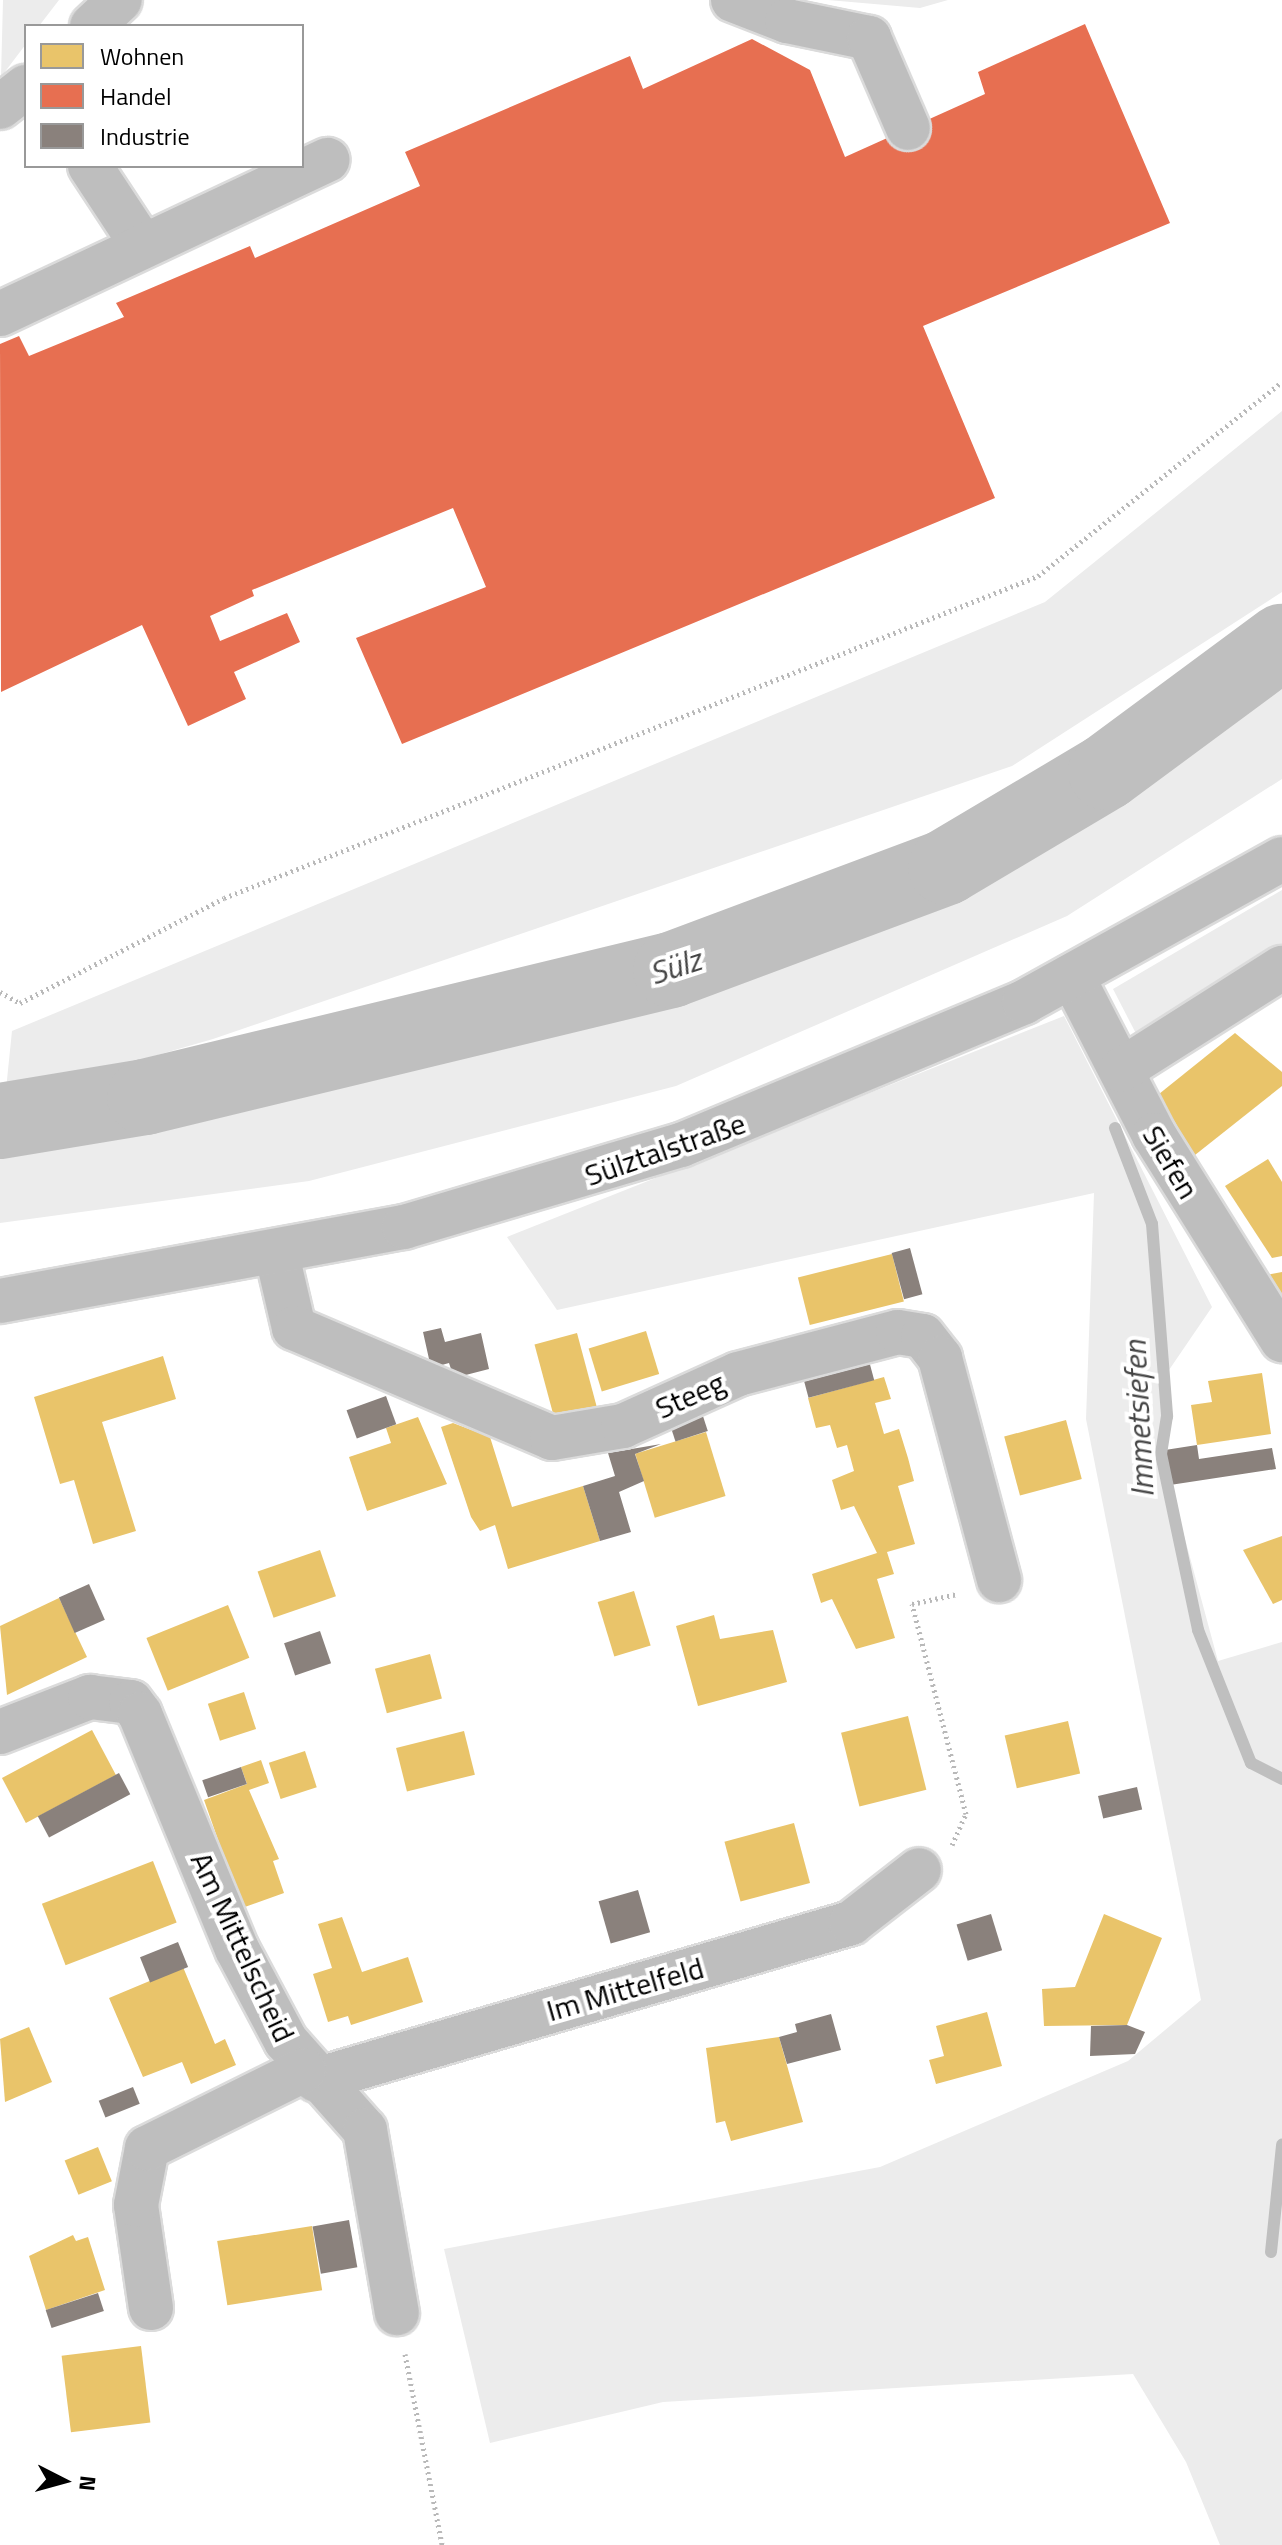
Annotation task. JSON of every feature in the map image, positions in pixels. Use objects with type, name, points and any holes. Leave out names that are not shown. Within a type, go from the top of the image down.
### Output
[{"type":"street","points":[[94,24],[120,0]]},
{"type":"street","points":[[733,0],[787,21],[869,38],[908,128]]},
{"type":"street","points":[[0,314],[328,160]]},
{"type":"street","points":[[91,168],[142,245]]},
{"type":"street","name":"Sülztalstraße","points":[[0,1301],[277,1255],[510,1199],[681,1145],[884,1066],[1072,976],[1282,859]]},
{"type":"street","points":[[1121,1070],[1282,968]]},
{"type":"street","name":"Siefen","points":[[1072,976],[1121,1070],[1282,1339]]},
{"type":"street","name":"Steeg","points":[[277,1255],[294,1328],[552,1438],[623,1426],[738,1374],[898,1332],[923,1336],[940,1358],[999,1580]]},
{"type":"street","name":"Am Mittelscheid","points":[[0,1732],[90,1697],[131,1702],[237,1949],[310,2075],[365,2130],[397,2313]]},
{"type":"street","name":"Im Mittelfeld","points":[[151,2308],[136,2205],[147,2148],[310,2075],[851,1923],[919,1870]]},
{"type":"path","points":[[0,992],[20,1003],[224,898],[1038,576],[1282,382]]},
{"type":"path","points":[[919,1870],[945,1861],[966,1814],[912,1604],[999,1580]]},
{"type":"path","points":[[397,2313],[442,2545]]},
{"type":"shaded area","points":[[3,0],[59,0],[41,24],[24,24],[24,47],[1,77]]},
{"type":"shaded area","points":[[828,0],[948,0],[920,8]]},
{"type":"shaded area","points":[[1282,411],[1282,592],[1012,766],[213,1039],[5,1099],[12,1031],[1045,602]]},
{"type":"shaded area","points":[[1282,672],[1282,779],[1067,916],[676,1086],[309,1181],[0,1223],[0,1151],[203,1104],[719,959],[1145,755]]},
{"type":"shaded area","points":[[1282,890],[1282,959],[1145,1051],[1113,989]]},
{"type":"shaded area","points":[[1064,1016],[1212,1307],[1169,1370],[1162,1454],[1218,1661],[1282,1642],[1282,2545],[1220,2545],[1186,2462],[1133,2374],[663,2402],[490,2443],[444,2249],[880,2167],[1128,2061],[1201,2000],[1086,1419],[1094,1193],[557,1310],[507,1237]]},
{"type":"building: Wohnen","points":[[1235,1033],[1282,1072],[1282,1086],[1195,1155],[1154,1098]]},
{"type":"building: Wohnen","points":[[1268,1159],[1282,1182],[1282,1256],[1272,1258],[1225,1186]]},
{"type":"building: Wohnen","points":[[892,1254],[904,1302],[810,1325],[798,1277]]},
{"type":"building: Wohnen","points":[[1282,1272],[1282,1312],[1266,1275]]},
{"type":"building: Wohnen","points":[[646,1331],[659,1374],[602,1392],[589,1349]]},
{"type":"building: Wohnen","points":[[577,1333],[599,1414],[556,1426],[534,1344]]},
{"type":"building: Wohnen","points":[[163,1356],[176,1399],[102,1422],[136,1531],[93,1544],[74,1480],[60,1484],[34,1397]]},
{"type":"building: Wohnen","points":[[1262,1373],[1271,1434],[1197,1445],[1191,1405],[1212,1402],[1208,1381]]},
{"type":"building: Wohnen","points":[[884,1377],[891,1399],[875,1403],[884,1434],[899,1429],[908,1458],[914,1481],[898,1486],[915,1544],[887,1552],[894,1574],[877,1579],[895,1638],[856,1649],[832,1599],[821,1603],[812,1574],[877,1553],[854,1506],[841,1510],[832,1480],[854,1471],[847,1445],[837,1448],[830,1425],[816,1428],[808,1398]]},
{"type":"building: Wohnen","points":[[418,1417],[447,1484],[367,1511],[349,1457],[391,1443],[386,1428]]},
{"type":"building: Wohnen","points":[[1066,1420],[1082,1479],[1020,1495],[1004,1437]]},
{"type":"building: Wohnen","points":[[453,1423],[490,1437],[512,1507],[583,1486],[600,1541],[508,1569],[495,1525],[480,1531],[471,1517],[441,1427]]},
{"type":"building: Wohnen","points":[[706,1432],[726,1496],[655,1518],[635,1454]]},
{"type":"building: Wohnen","points":[[1282,1536],[1282,1600],[1273,1604],[1243,1550]]},
{"type":"building: Wohnen","points":[[320,1550],[336,1596],[274,1618],[258,1571]]},
{"type":"building: Wohnen","points":[[634,1591],[651,1646],[614,1657],[598,1602]]},
{"type":"building: Wohnen","points":[[59,1598],[87,1657],[7,1695],[0,1626]]},
{"type":"building: Wohnen","points":[[228,1605],[249,1658],[168,1691],[146,1638]]},
{"type":"building: Wohnen","points":[[714,1615],[720,1639],[773,1630],[787,1682],[698,1706],[676,1626]]},
{"type":"building: Wohnen","points":[[430,1654],[442,1698],[387,1713],[375,1669]]},
{"type":"building: Wohnen","points":[[244,1692],[256,1729],[220,1741],[208,1704]]},
{"type":"building: Wohnen","points":[[908,1716],[926,1790],[859,1806],[841,1733]]},
{"type":"building: Wohnen","points":[[1068,1721],[1080,1774],[1017,1788],[1005,1736]]},
{"type":"building: Wohnen","points":[[92,1730],[116,1775],[26,1823],[2,1778]]},
{"type":"building: Wohnen","points":[[464,1731],[475,1775],[407,1792],[396,1748]]},
{"type":"building: Wohnen","points":[[305,1751],[317,1787],[281,1799],[269,1763]]},
{"type":"building: Wohnen","points":[[261,1760],[269,1783],[249,1790],[279,1859],[273,1861],[284,1893],[242,1908],[204,1800],[247,1784],[241,1767]]},
{"type":"building: Wohnen","points":[[794,1823],[810,1883],[741,1902],[724,1842]]},
{"type":"building: Wohnen","points":[[153,1861],[177,1923],[66,1965],[42,1904]]},
{"type":"building: Wohnen","points":[[1104,1914],[1162,1938],[1127,2025],[1044,2026],[1042,1989],[1075,1987]]},
{"type":"building: Wohnen","points":[[342,1917],[362,1972],[408,1957],[423,2002],[351,2025],[348,2016],[328,2022],[313,1974],[332,1968],[318,1924]]},
{"type":"building: Wohnen","points":[[183,1967],[215,2044],[225,2039],[236,2065],[191,2084],[182,2062],[143,2077],[109,1998]]},
{"type":"building: Wohnen","points":[[987,2012],[1002,2066],[936,2084],[929,2060],[944,2056],[936,2026]]},
{"type":"building: Wohnen","points":[[29,2027],[52,2082],[5,2102],[0,2039]]},
{"type":"building: Wohnen","points":[[779,2037],[803,2122],[731,2141],[725,2121],[716,2123],[706,2048]]},
{"type":"building: Wohnen","points":[[98,2147],[112,2181],[78,2195],[65,2160]]},
{"type":"building: Wohnen","points":[[312,2226],[322,2290],[227,2305],[217,2241]]},
{"type":"building: Wohnen","points":[[73,2235],[76,2241],[88,2237],[105,2290],[46,2310],[29,2256]]},
{"type":"building: Wohnen","points":[[141,2346],[150,2422],[71,2432],[62,2356]]},
{"type":"building: Handel","points":[[1085,24],[1170,223],[923,326],[995,498],[402,744],[356,638],[486,587],[453,508],[252,590],[254,596],[210,616],[220,641],[287,613],[300,642],[234,672],[246,699],[188,726],[142,625],[1,692],[0,344],[19,336],[29,356],[124,317],[116,303],[250,246],[255,258],[420,186],[405,152],[630,56],[643,89],[752,39],[810,70],[845,157],[985,94],[978,72]]},
{"type":"building: Industrie","points":[[910,1248],[922,1294],[904,1299],[892,1253]]},
{"type":"building: Industrie","points":[[441,1328],[445,1342],[481,1333],[489,1369],[454,1378],[449,1363],[431,1368],[423,1332]]},
{"type":"building: Industrie","points":[[868,1357],[874,1380],[809,1398],[802,1375]]},
{"type":"building: Industrie","points":[[386,1396],[396,1424],[357,1439],[347,1410]]},
{"type":"building: Industrie","points":[[701,1410],[708,1431],[675,1441],[669,1421]]},
{"type":"building: Industrie","points":[[661,1444],[635,1454],[644,1481],[619,1492],[631,1532],[600,1541],[583,1486],[615,1476],[608,1453]]},
{"type":"building: Industrie","points":[[1197,1445],[1199,1459],[1272,1448],[1276,1469],[1170,1485],[1165,1450]]},
{"type":"building: Industrie","points":[[89,1584],[105,1620],[75,1633],[59,1597]]},
{"type":"building: Industrie","points":[[320,1631],[331,1663],[295,1676],[284,1643]]},
{"type":"building: Industrie","points":[[241,1767],[247,1784],[208,1797],[202,1780]]},
{"type":"building: Industrie","points":[[119,1773],[130,1794],[49,1837],[38,1816]]},
{"type":"building: Industrie","points":[[1137,1787],[1142,1809],[1103,1818],[1098,1796]]},
{"type":"building: Industrie","points":[[638,1890],[650,1932],[611,1944],[599,1901]]},
{"type":"building: Industrie","points":[[991,1914],[1002,1950],[968,1961],[957,1925]]},
{"type":"building: Industrie","points":[[178,1942],[188,1967],[150,1982],[140,1957]]},
{"type":"building: Industrie","points":[[831,2014],[841,2050],[787,2064],[779,2037],[797,2032],[795,2024]]},
{"type":"building: Industrie","points":[[1127,2025],[1145,2032],[1135,2054],[1090,2056],[1091,2026]]},
{"type":"building: Industrie","points":[[133,2087],[140,2104],[105,2118],[99,2101]]},
{"type":"building: Industrie","points":[[349,2220],[357,2267],[321,2274],[313,2226]]},
{"type":"building: Industrie","points":[[98,2293],[104,2311],[52,2328],[46,2310]]},
{"type":"waterway","name":"Sülz","points":[[0,1121],[145,1097],[671,970],[946,867],[1106,772],[1282,642]]},
{"type":"waterway","name":"Immetsiefen","points":[[1115,1128],[1152,1224],[1167,1416],[1161,1454],[1198,1630],[1251,1763],[1282,1779]]},
{"type":"waterway","points":[[1271,2252],[1282,2145]]}]
